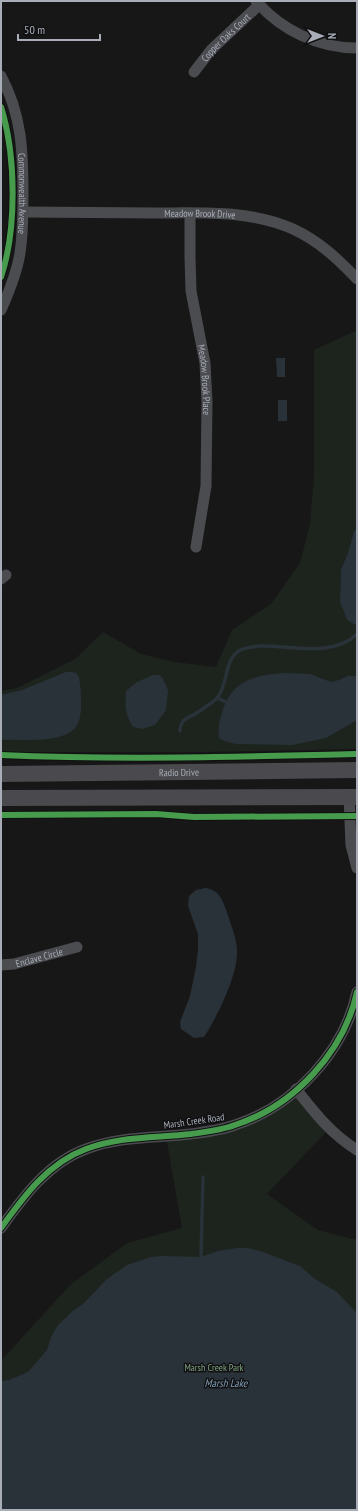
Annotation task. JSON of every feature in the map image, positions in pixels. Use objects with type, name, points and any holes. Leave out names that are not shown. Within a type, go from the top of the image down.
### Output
[{"type":"main road","name":"Radio Drive","points":[[1,774],[357,770]]},
{"type":"main road","points":[[1,798],[353,797]]},
{"type":"street","points":[[258,3],[277,21],[309,39],[328,45],[357,48]]},
{"type":"street","name":"Copper Oaks Court","points":[[194,72],[212,50],[258,3]]},
{"type":"street","name":"Commonwealth Avenue","points":[[1,76],[19,124],[23,164],[23,235],[20,254],[9,293],[1,310]]},
{"type":"street","name":"Meadow Brook Drive","points":[[23,212],[190,213],[231,214],[252,217],[274,222],[293,229],[327,250],[357,279]]},
{"type":"street","name":"Meadow Brook Place","points":[[190,213],[191,291],[204,363],[207,402],[206,486],[196,547]]},
{"type":"street","points":[[353,797],[351,845],[357,868]]},
{"type":"street","name":"Enclave Circle","points":[[1,965],[14,964],[77,947]]},
{"type":"street","name":"Marsh Creek Road","points":[[1,1228],[25,1195],[40,1178],[61,1162],[85,1149],[108,1142],[192,1134],[235,1125],[276,1105],[314,1072],[336,1043],[347,1022],[357,992]]},
{"type":"street","points":[[296,1089],[317,1116],[336,1136],[357,1150]]},
{"type":"green space","points":[[357,330],[357,528],[354,531],[348,553],[341,569],[340,602],[347,620],[357,626],[357,749],[198,752],[1,752],[1,691],[17,688],[75,659],[103,632],[141,654],[174,662],[216,667],[232,630],[271,604],[300,563],[310,524],[314,476],[314,350]]},
{"type":"green space","name":"Marsh Lake","points":[[296,1089],[329,1129],[267,1194],[318,1230],[357,1240],[357,1510],[1,1510],[1,1361],[70,1285],[127,1243],[182,1228],[166,1136],[235,1125]]},
{"type":"water","points":[[276,358],[285,358],[285,377],[277,377]]},
{"type":"water","points":[[278,400],[287,400],[287,421],[278,421]]},
{"type":"water","points":[[357,528],[357,626],[347,620],[340,602],[341,569],[348,553],[354,531]]},
{"type":"water","points":[[66,672],[74,672],[77,674],[80,682],[81,713],[80,719],[73,730],[65,735],[55,738],[1,740],[1,695],[22,690]]},
{"type":"water","points":[[284,673],[310,674],[331,682],[348,676],[357,676],[357,720],[326,738],[292,745],[236,744],[219,738],[220,719],[226,702],[238,687],[254,678]]},
{"type":"water","points":[[153,675],[160,675],[168,690],[166,710],[155,725],[142,729],[133,727],[126,710],[126,691],[137,682]]},
{"type":"water","points":[[206,888],[213,890],[221,898],[234,934],[237,951],[234,972],[226,996],[204,1037],[194,1038],[181,1029],[180,1022],[190,996],[198,949],[198,934],[188,906],[189,896],[196,890]]},
{"type":"water","name":"Marsh Lake","points":[[248,1248],[260,1251],[300,1266],[315,1279],[337,1292],[357,1313],[357,1510],[1,1510],[1,1381],[9,1380],[28,1372],[47,1350],[51,1337],[58,1325],[83,1304],[107,1279],[127,1265],[151,1257],[201,1257],[218,1251]]},
{"type":"waterway","points":[[180,731],[183,721],[217,698],[223,687],[232,658],[241,650],[259,646],[311,649],[323,648],[336,646],[357,634]]},
{"type":"waterway","points":[[217,698],[226,702]]},
{"type":"waterway","points":[[201,1257],[203,1177]]},
{"type":"cycle path","points":[[1,107],[10,147],[13,192],[10,237],[1,277]]},
{"type":"cycle path","points":[[1,755],[135,758],[357,754]]},
{"type":"cycle path","points":[[1,815],[156,814],[194,817],[357,816]]},
{"type":"cycle path","points":[[1,1228],[38,1182],[48,1172],[72,1155],[86,1149],[112,1142],[213,1131],[235,1125],[257,1116],[277,1105],[313,1074],[328,1055],[341,1035],[357,992]]},
{"type":"park label","name":"Marsh Creek Park","points":[[214,1367]]}]
